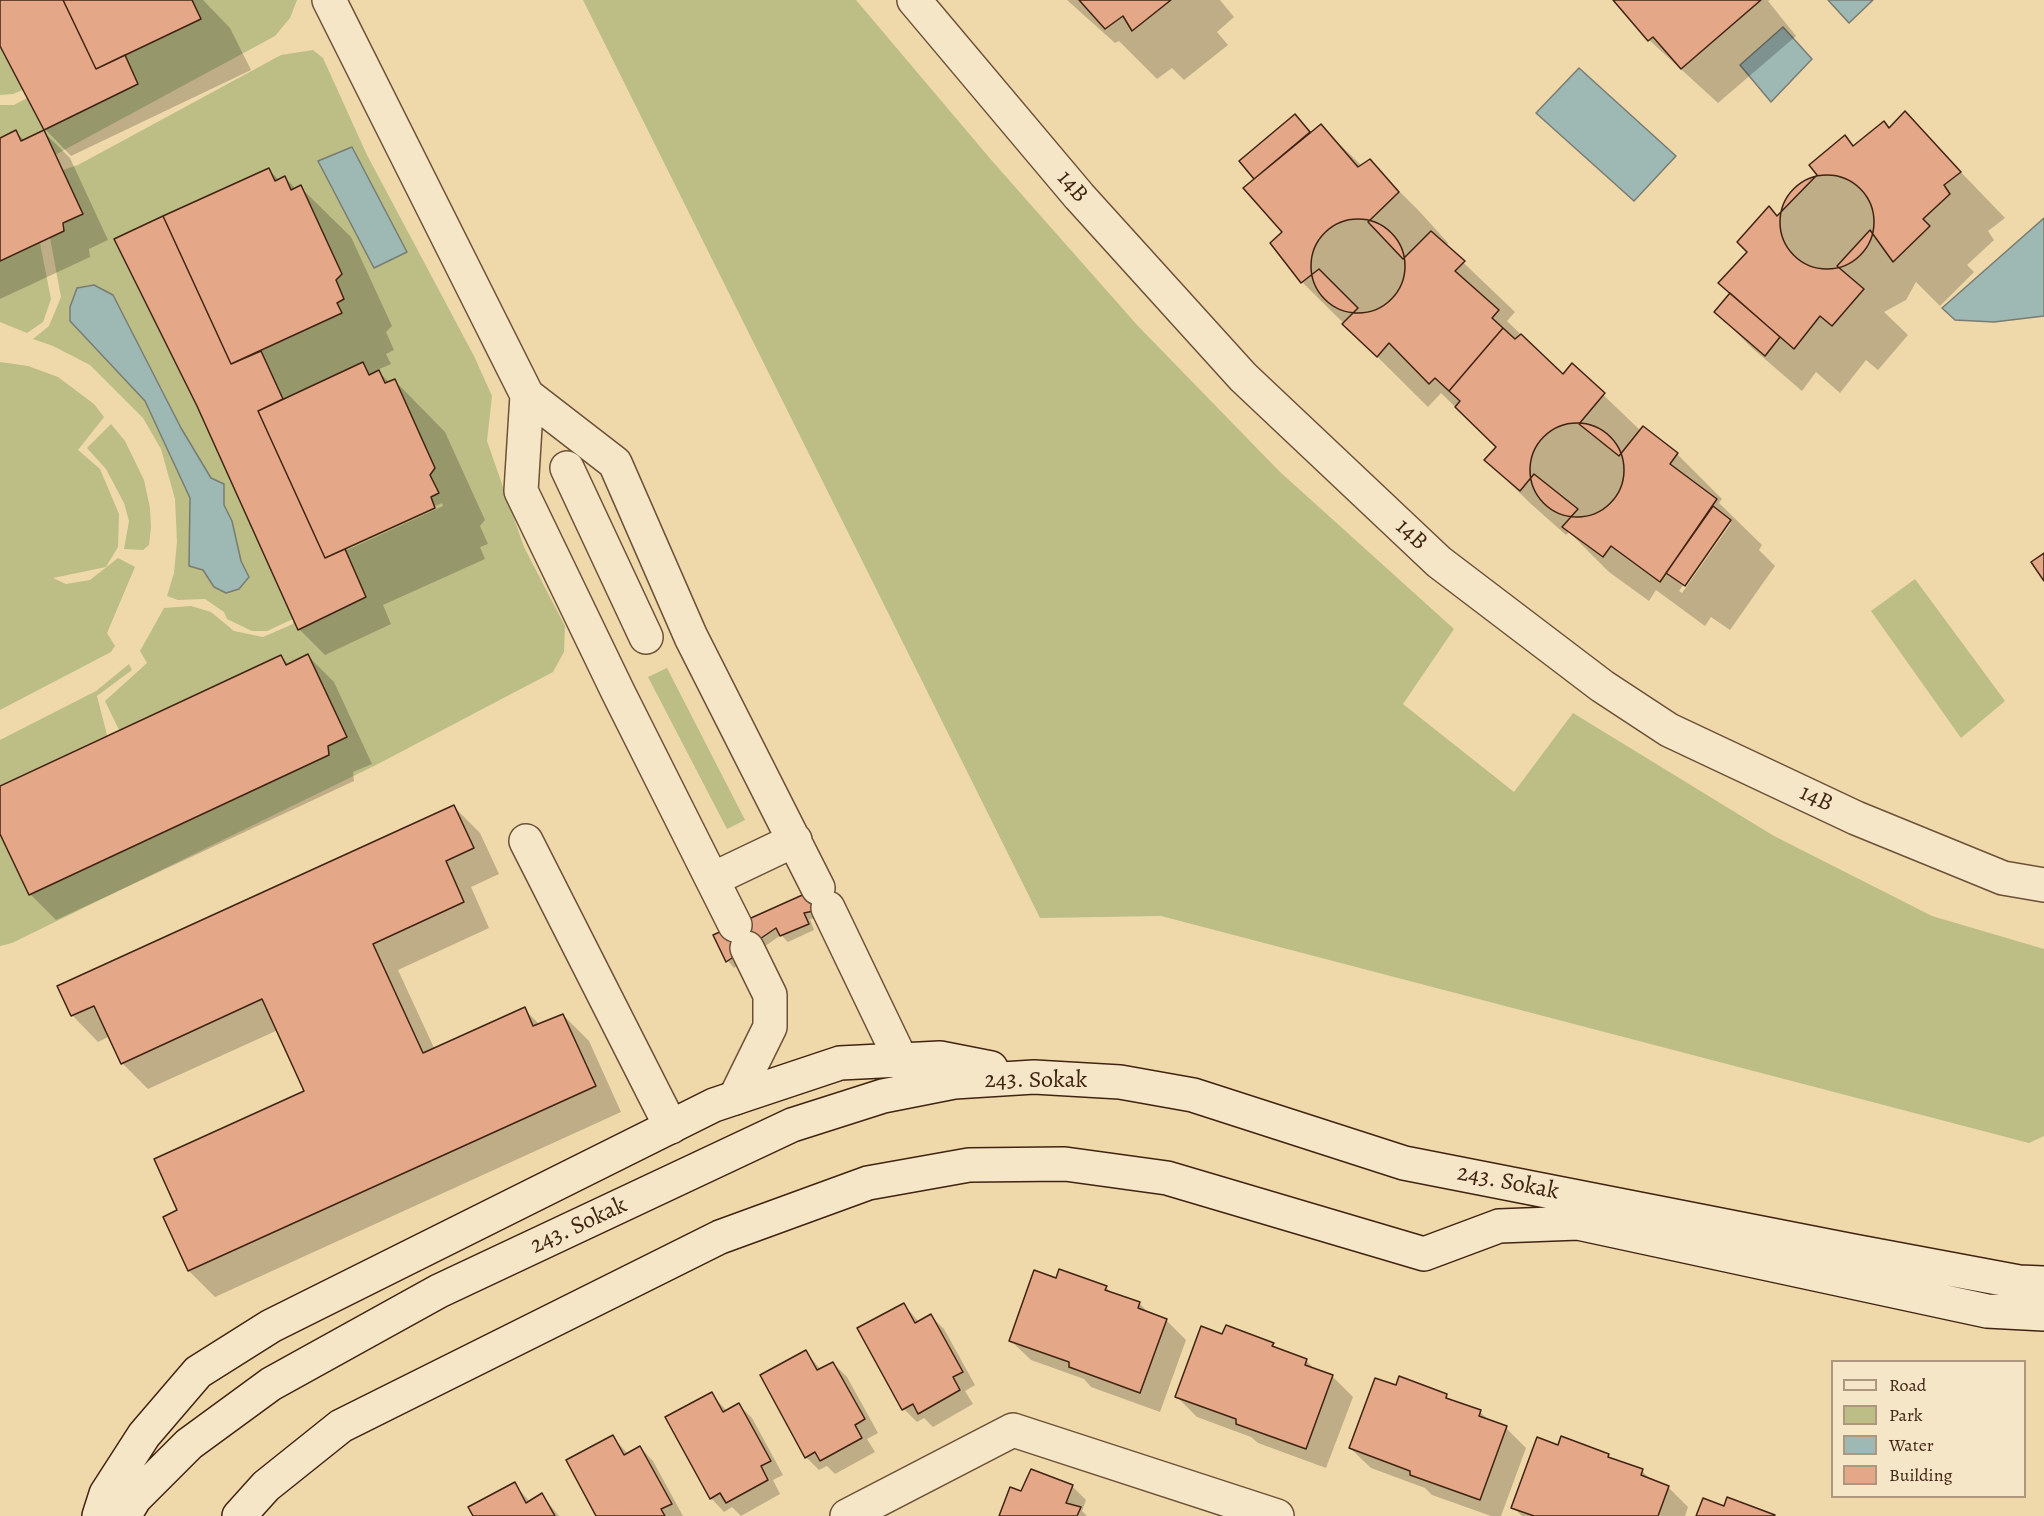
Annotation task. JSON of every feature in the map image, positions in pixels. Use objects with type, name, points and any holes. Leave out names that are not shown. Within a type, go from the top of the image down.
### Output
[{"type":"street","points":[[329,0],[527,395],[615,463],[700,654],[795,840],[901,1060]]},
{"type":"street","name":"14B","points":[[914,0],[1079,196],[1243,377],[1439,562],[1602,686],[1669,730],[1856,818],[2003,878],[2044,885]]},
{"type":"street","points":[[527,395],[521,491],[618,692],[770,995],[770,1027],[735,1098]]},
{"type":"street","points":[[567,468],[646,637]]},
{"type":"street","points":[[646,637],[682,645],[700,654]]},
{"type":"street","points":[[618,692],[623,667],[646,637]]},
{"type":"street","points":[[713,879],[795,840]]},
{"type":"street","points":[[526,841],[670,1126]]},
{"type":"street","points":[[99,1516],[106,1494],[144,1435],[198,1372],[271,1326],[670,1126],[735,1098],[840,1063],[940,1058],[1034,1077]]},
{"type":"street","name":"243. Sokak","points":[[124,1516],[135,1498],[189,1444],[271,1384],[439,1291],[792,1125],[883,1096],[954,1082],[1034,1077],[1120,1082],[1193,1095],[1404,1163],[2019,1282],[2044,1283]]},
{"type":"street","name":"243. Sokak","points":[[239,1516],[266,1486],[341,1426],[720,1237],[868,1183],[969,1165],[1065,1164],[1167,1178],[1424,1254],[1499,1226],[1578,1223],[1976,1309],[2044,1314]]},
{"type":"street","points":[[847,1516],[1013,1430],[1277,1516]]},
{"type":"green space","points":[[192,0],[297,0],[290,18],[275,36],[55,155],[44,131],[21,141],[16,131],[0,138],[0,105],[14,105],[27,98],[44,130],[138,84],[125,55],[200,19]]},
{"type":"green space","points":[[583,0],[856,0],[993,162],[1138,326],[1279,471],[1454,629],[1403,704],[1514,792],[1573,713],[1774,836],[1932,916],[2044,949],[2044,1136],[2029,1143],[1161,916],[1040,918]]},
{"type":"green space","points":[[0,46],[23,90],[13,94],[0,95]]},
{"type":"green space","points":[[313,50],[323,58],[367,155],[474,356],[492,396],[487,441],[524,547],[565,626],[564,652],[553,672],[376,765],[12,943],[0,946],[0,834],[29,895],[329,755],[328,746],[347,737],[308,654],[286,665],[281,655],[119,730],[105,701],[147,663],[140,651],[164,608],[191,606],[211,612],[234,631],[263,637],[293,624],[293,619],[267,631],[252,631],[227,619],[224,612],[205,599],[178,600],[167,596],[174,573],[177,542],[175,499],[161,449],[143,418],[90,365],[53,346],[33,339],[49,326],[61,297],[50,238],[64,231],[66,179],[63,170],[78,165],[281,55]],"holes":[[[269,168],[275,181],[285,176],[291,190],[301,185],[342,274],[336,280],[344,299],[337,303],[341,313],[261,351],[283,399],[363,362],[369,375],[385,383],[395,379],[435,468],[430,475],[438,493],[431,497],[435,508],[345,549],[366,597],[298,630],[197,406],[114,239]]]},
{"type":"green space","points":[[40,243],[51,299],[43,322],[27,333],[0,322],[0,261]]},
{"type":"green space","points":[[0,362],[28,366],[58,377],[94,404],[104,417],[78,450],[100,469],[119,514],[118,547],[106,567],[53,578],[66,584],[90,580],[118,558],[135,567],[107,633],[115,646],[111,652],[0,710]]},
{"type":"green space","points":[[111,424],[125,441],[144,480],[150,508],[151,527],[149,545],[143,550],[124,549],[129,521],[124,503],[106,469],[87,448]]},
{"type":"green space","points":[[1915,579],[2005,701],[1961,738],[1871,611]]},
{"type":"green space","points":[[129,664],[132,670],[97,696],[107,735],[0,786],[0,740],[96,691]]},
{"type":"green space","points":[[667,668],[745,820],[727,829],[648,677]]},
{"type":"water","points":[[1828,0],[1873,0],[1849,23]]},
{"type":"water","points":[[1783,27],[1812,59],[1771,102],[1740,65]]},
{"type":"water","points":[[1579,68],[1676,156],[1634,201],[1536,113]]},
{"type":"water","points":[[352,147],[407,252],[374,268],[318,161]]},
{"type":"water","points":[[2044,218],[2044,316],[1994,322],[1955,320],[1942,308]]},
{"type":"water","points":[[94,285],[113,295],[181,428],[211,478],[224,484],[224,505],[232,521],[241,561],[249,577],[239,589],[226,593],[214,587],[203,570],[189,566],[190,498],[145,401],[70,321],[70,307],[77,288]]},
{"type":"building","points":[[0,0],[63,0],[96,69],[125,55],[138,84],[44,130],[0,46]]},
{"type":"building","points":[[63,0],[192,0],[201,19],[96,69]]},
{"type":"building","points":[[1079,0],[1171,0],[1132,31],[1123,16],[1105,29]]},
{"type":"building","points":[[1613,0],[1761,0],[1681,69],[1653,37],[1648,41]]},
{"type":"building","points":[[1905,111],[1961,172],[1944,185],[1950,194],[1923,219],[1930,226],[1893,262],[1870,230],[1837,266],[1864,289],[1832,326],[1820,316],[1794,349],[1718,283],[1747,252],[1737,242],[1769,206],[1777,216],[1817,175],[1809,165],[1845,135],[1853,146],[1884,121],[1889,128]]},
{"type":"building","points":[[1295,114],[1310,132],[1254,179],[1239,161]]},
{"type":"building","points":[[1321,124],[1358,167],[1370,159],[1399,192],[1368,222],[1403,259],[1431,231],[1465,261],[1455,271],[1499,310],[1492,318],[1503,328],[1449,391],[1435,378],[1429,384],[1389,343],[1377,357],[1342,324],[1358,308],[1319,269],[1301,283],[1270,243],[1282,232],[1243,188]]},
{"type":"building","points":[[16,130],[21,141],[44,130],[83,214],[63,223],[64,231],[0,261],[0,138]]},
{"type":"building","points":[[269,168],[275,181],[285,176],[291,190],[301,185],[342,274],[336,280],[344,299],[337,303],[342,313],[231,364],[163,216]]},
{"type":"building","points":[[1827,175],[1845,178],[1861,188],[1871,204],[1874,222],[1871,240],[1861,256],[1845,266],[1827,269],[1809,266],[1793,256],[1783,240],[1780,222],[1783,204],[1793,188],[1809,178]]},
{"type":"building","points":[[163,216],[231,364],[261,351],[283,399],[258,411],[325,558],[345,549],[366,597],[298,630],[197,406],[114,239]]},
{"type":"building","points":[[1358,219],[1376,223],[1391,233],[1401,248],[1405,266],[1401,284],[1391,299],[1376,309],[1358,313],[1340,309],[1325,299],[1315,284],[1311,266],[1315,248],[1325,233],[1340,223]]},
{"type":"building","points":[[1730,293],[1780,337],[1765,356],[1714,312]]},
{"type":"building","points":[[1503,328],[1515,339],[1521,334],[1563,374],[1572,363],[1605,393],[1579,424],[1619,456],[1643,426],[1678,453],[1670,464],[1717,499],[1660,582],[1611,546],[1603,557],[1562,527],[1578,509],[1534,474],[1520,491],[1484,460],[1496,447],[1455,407],[1460,401],[1449,391]]},
{"type":"building","points":[[363,362],[369,375],[379,370],[385,383],[395,379],[435,468],[430,475],[439,493],[431,497],[435,508],[325,558],[258,411]]},
{"type":"building","points":[[1577,423],[1595,427],[1610,437],[1620,452],[1624,470],[1620,488],[1610,503],[1595,513],[1577,517],[1559,513],[1544,503],[1534,488],[1530,470],[1534,452],[1544,437],[1559,427]]},
{"type":"building","points":[[1713,506],[1731,520],[1685,586],[1666,573]]},
{"type":"building","points":[[2044,553],[2044,581],[2031,562]]},
{"type":"building","points":[[308,654],[347,737],[328,746],[329,755],[29,895],[0,834],[0,786],[281,655],[286,665]]},
{"type":"building","points":[[454,805],[474,848],[446,861],[464,902],[373,944],[423,1053],[525,1007],[533,1026],[563,1014],[596,1086],[188,1271],[163,1217],[177,1210],[154,1159],[304,1091],[262,999],[121,1064],[94,1006],[71,1016],[57,986]]},
{"type":"building","points":[[818,888],[828,908],[804,913],[809,924],[780,936],[776,928],[726,962],[713,935]]},
{"type":"building","points":[[1059,1269],[1107,1286],[1105,1290],[1140,1302],[1138,1308],[1167,1319],[1140,1393],[1069,1367],[1069,1362],[1009,1341],[1034,1270],[1056,1278]]},
{"type":"building","points":[[904,1303],[915,1323],[931,1314],[963,1372],[953,1377],[960,1390],[918,1414],[913,1404],[902,1410],[857,1328]]},
{"type":"building","points":[[1226,1325],[1274,1343],[1272,1346],[1307,1359],[1305,1365],[1333,1375],[1306,1449],[1236,1424],[1236,1419],[1175,1397],[1201,1326],[1222,1334]]},
{"type":"building","points":[[806,1350],[817,1370],[833,1362],[865,1419],[855,1425],[862,1438],[820,1461],[815,1452],[805,1458],[760,1375]]},
{"type":"building","points":[[1399,1376],[1447,1394],[1446,1398],[1481,1410],[1479,1416],[1507,1426],[1480,1500],[1410,1475],[1410,1471],[1349,1448],[1375,1378],[1396,1385]]},
{"type":"building","points":[[712,1392],[723,1412],[739,1403],[771,1461],[761,1466],[768,1480],[726,1503],[720,1493],[710,1499],[665,1417]]},
{"type":"building","points":[[613,1435],[624,1455],[640,1446],[672,1504],[661,1509],[665,1516],[596,1516],[566,1460]]},
{"type":"building","points":[[1561,1436],[1609,1454],[1608,1457],[1643,1469],[1641,1475],[1669,1486],[1658,1516],[1534,1516],[1511,1508],[1537,1437],[1558,1445]]},
{"type":"building","points":[[1031,1469],[1073,1485],[1066,1503],[1081,1507],[1077,1516],[999,1516],[1010,1487],[1021,1491]]},
{"type":"building","points":[[515,1482],[526,1503],[542,1493],[555,1516],[473,1516],[468,1507]]},
{"type":"building","points":[[1727,1497],[1775,1515],[1696,1516],[1703,1498],[1724,1506]]}]
